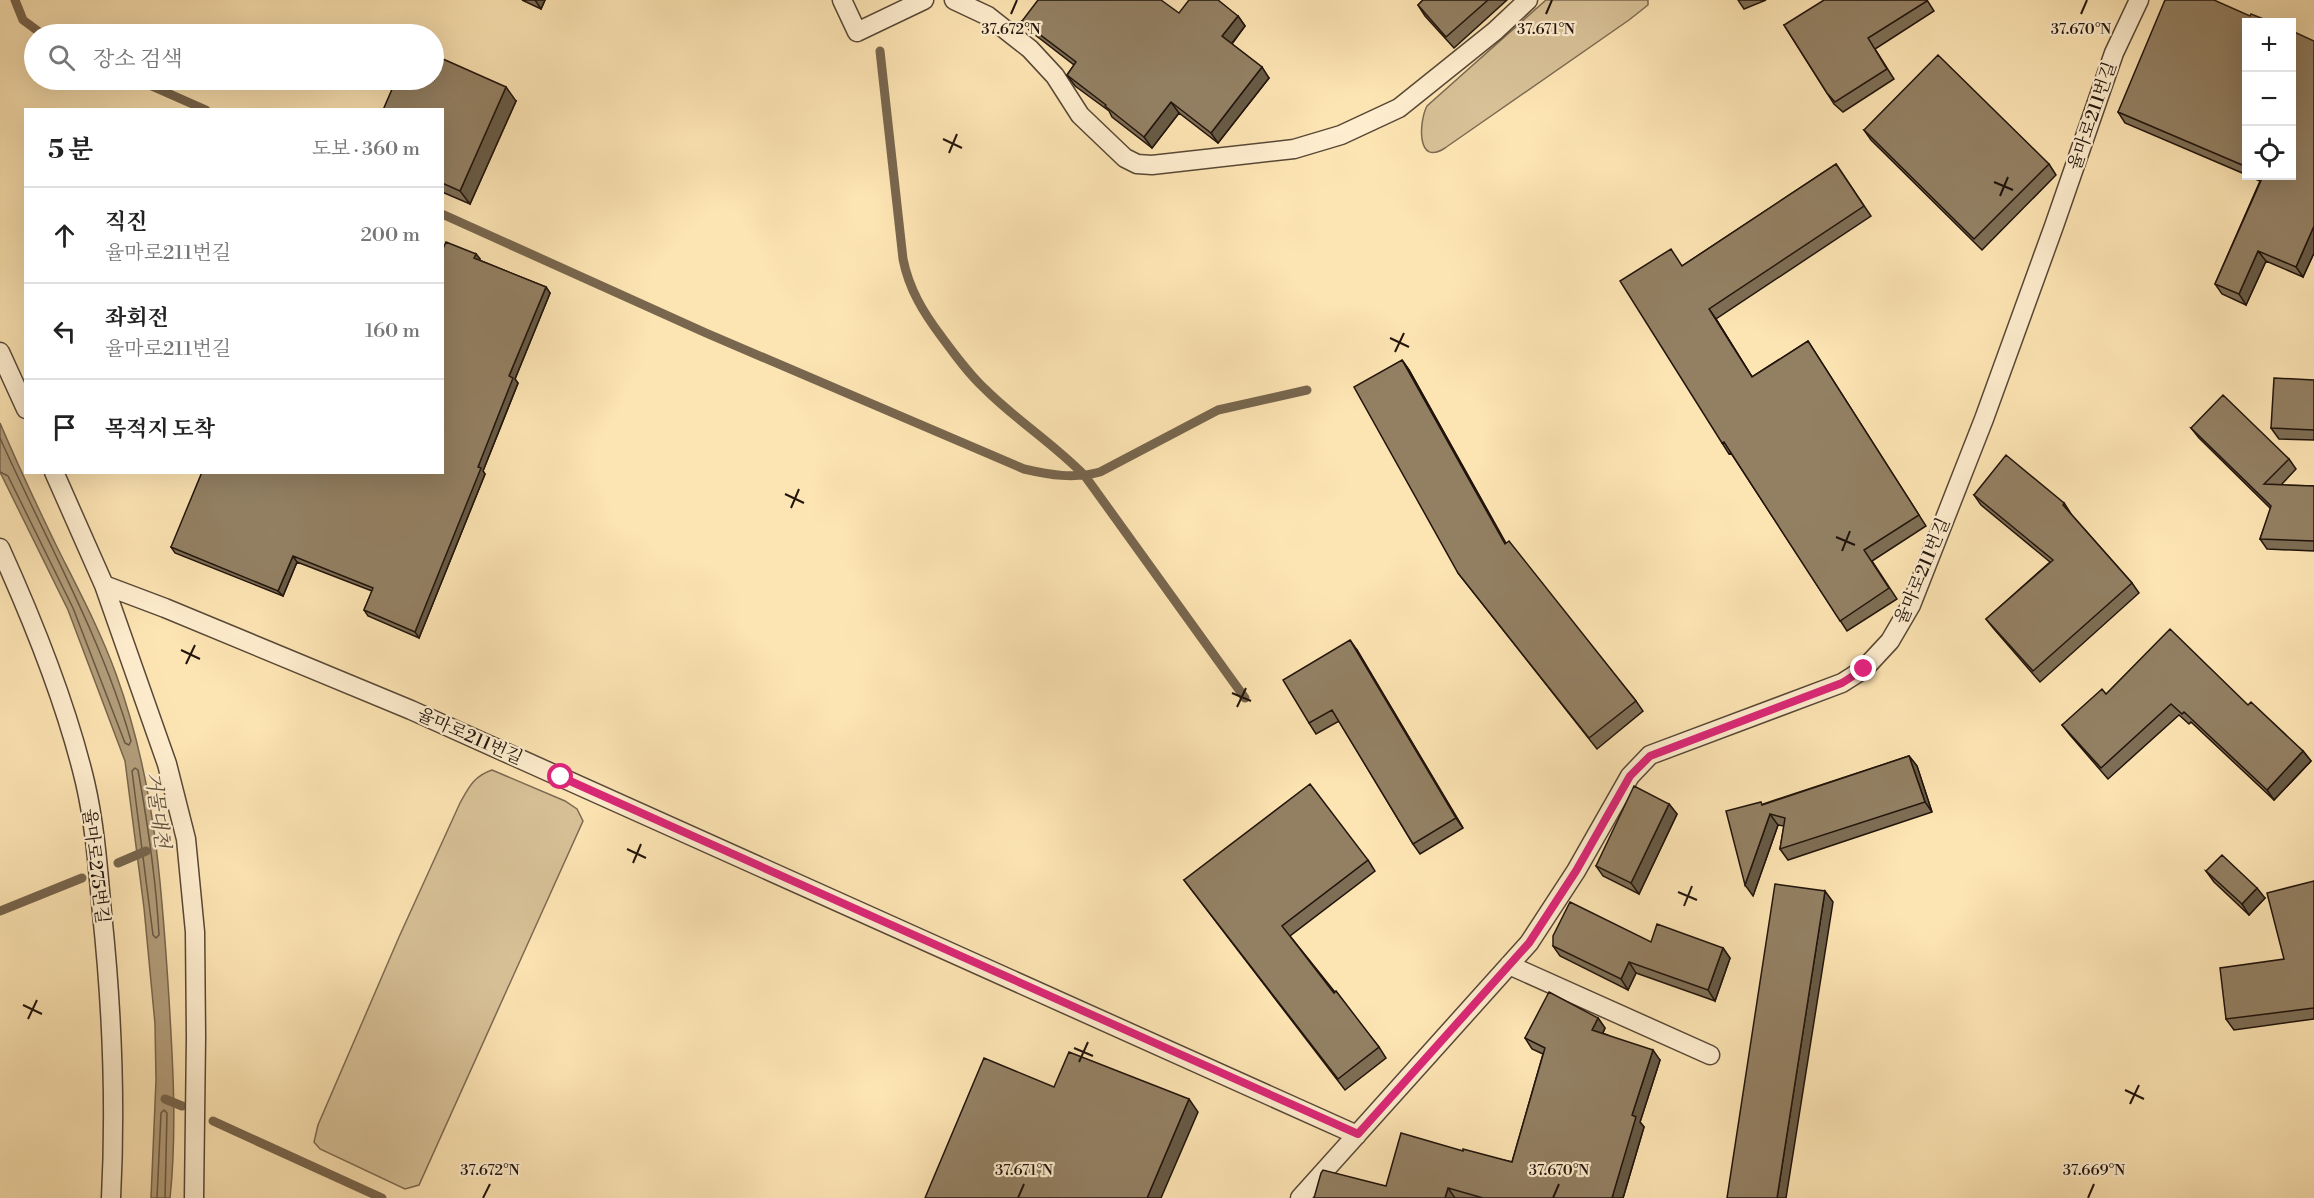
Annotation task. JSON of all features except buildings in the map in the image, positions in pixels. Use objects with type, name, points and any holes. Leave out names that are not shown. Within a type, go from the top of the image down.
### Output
[{"type":"lane","points":[[842,0],[857,32],[924,0]]},
{"type":"lane","points":[[954,0],[988,16],[1030,49],[1055,76],[1080,115],[1125,158],[1137,164],[1152,165],[1294,149],[1341,135],[1399,108],[1495,31],[1528,0]]},
{"type":"lane","name":"율마로211번길","points":[[1300,1198],[1529,943],[1576,871],[1630,776],[1650,756],[1842,683],[1864,669],[1890,641],[1911,606],[2011,344],[2114,53],[2139,0]]},
{"type":"lane","points":[[0,352],[24,405]]},
{"type":"lane","points":[[55,474],[104,585],[167,764],[186,839],[195,932],[194,1198]]},
{"type":"lane","name":"율마로275번길","points":[[0,548],[16,583],[64,711],[85,783],[96,846],[112,1037],[114,1143],[111,1198]]},
{"type":"lane","name":"율마로211번길","points":[[104,585],[411,710],[1358,1134]]},
{"type":"lane","points":[[1509,965],[1710,1055]]},
{"type":"shaded area","points":[[1546,0],[1648,0],[1648,5],[1445,148],[1429,152],[1422,140],[1422,122],[1427,106]]},
{"type":"shaded area","points":[[492,770],[565,801],[577,809],[583,821],[419,1185],[405,1189],[320,1149],[314,1142],[318,1125],[460,803],[476,779]]},
{"type":"water","points":[[0,423],[103,642],[116,674],[140,754],[154,835],[166,957],[174,1098],[170,1198],[151,1198],[156,1080],[155,1024],[144,908],[125,761],[68,610],[0,472]]},
{"type":"waterway","points":[[15,0],[23,20],[28,24]]},
{"type":"waterway","points":[[880,51],[903,259],[909,280],[923,309],[934,327],[979,383],[1085,476],[1245,698]]},
{"type":"waterway","points":[[161,90],[201,108]]},
{"type":"waterway","points":[[444,215],[706,333],[1024,469],[1071,476],[1100,472],[1218,410],[1307,390]]},
{"type":"waterway","name":"거물대천","points":[[118,863],[146,851]]},
{"type":"waterway","points":[[0,911],[82,878]]},
{"type":"waterway","points":[[165,1099],[182,1106]]},
{"type":"waterway","points":[[213,1121],[382,1198]]},
{"type":"route","points":[[561,777],[1358,1134],[1529,943],[1576,871],[1630,776],[1650,756],[1842,683],[1864,669]]}]
